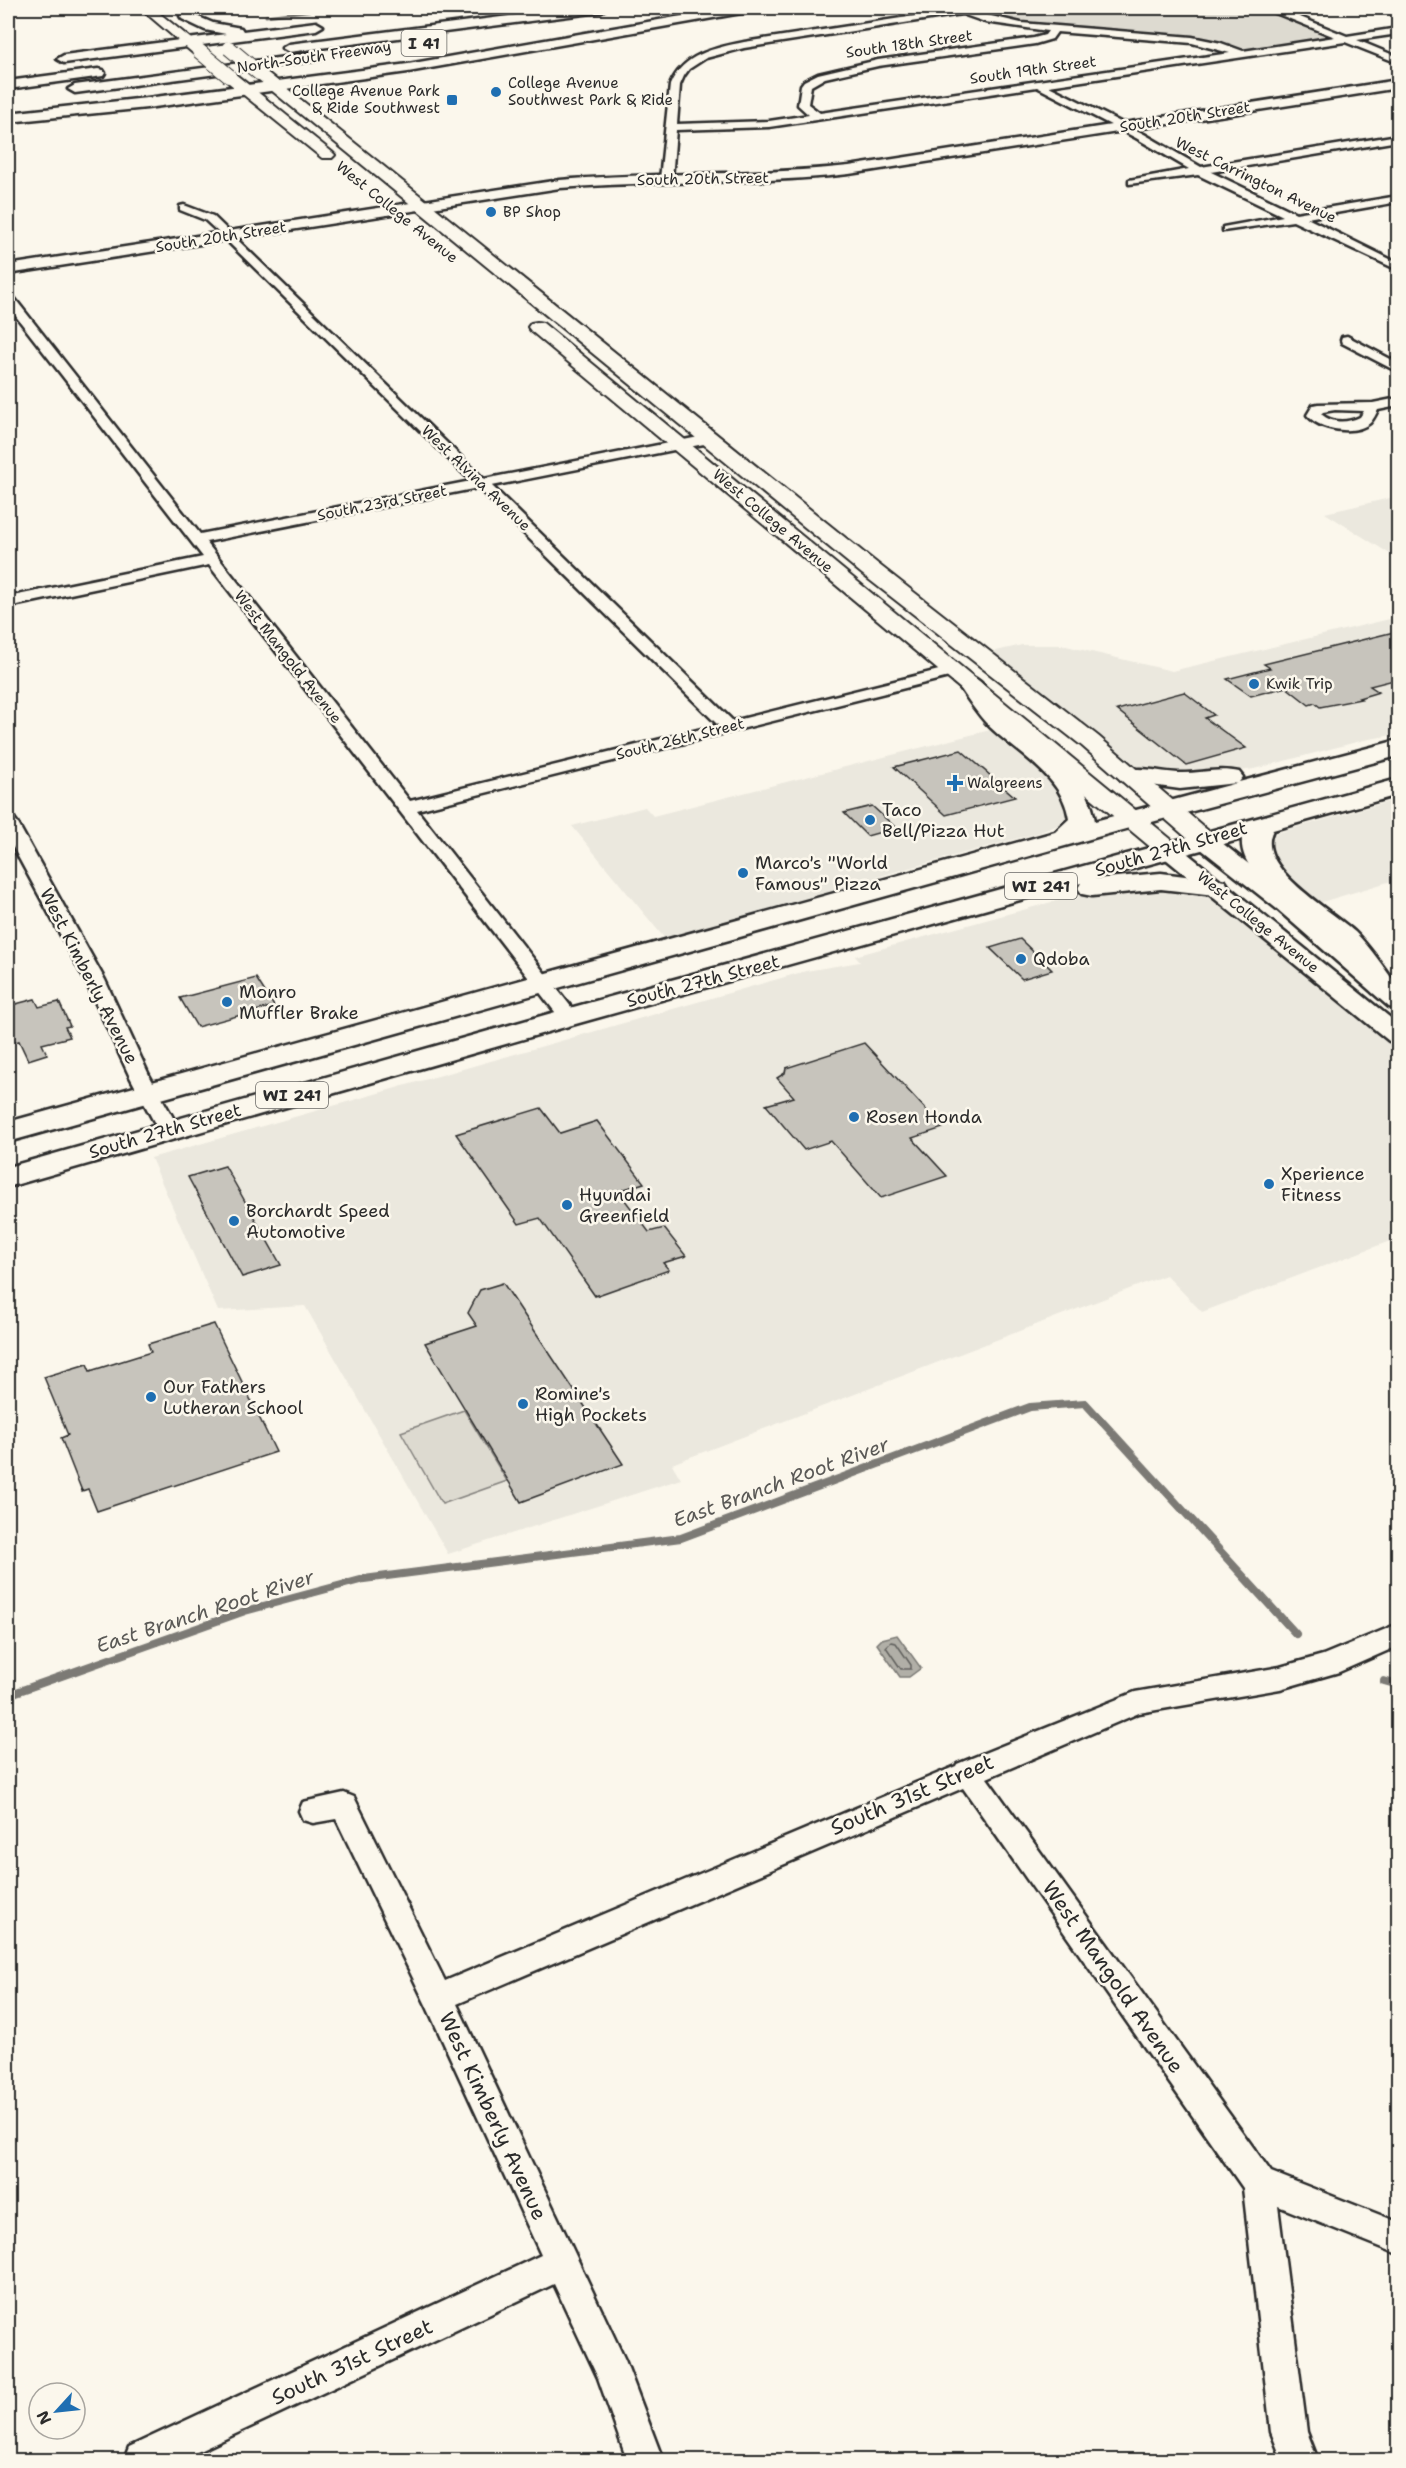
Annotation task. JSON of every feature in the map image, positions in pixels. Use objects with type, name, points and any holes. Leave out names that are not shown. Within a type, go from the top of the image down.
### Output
[{"type":"main road","name":"West College Avenue","points":[[146,8],[338,164]]},
{"type":"main road","points":[[435,15],[518,8]]},
{"type":"main road","name":"North-South Freeway","points":[[8,84],[600,8]]},
{"type":"main road","name":"North-South Freeway","points":[[8,98],[692,8]]},
{"type":"main road","points":[[8,118],[147,103],[355,75],[482,56],[747,8]]},
{"type":"main road","name":"West College Avenue","points":[[182,12],[709,439],[1131,776],[1187,825]]},
{"type":"main road","points":[[182,12],[204,25],[222,30],[249,32],[285,30]]},
{"type":"main road","points":[[94,55],[156,42],[163,36],[158,18]]},
{"type":"main road","points":[[49,61],[194,47],[217,39],[334,24]]},
{"type":"main road","points":[[305,110],[299,94],[302,88],[317,82],[355,75]]},
{"type":"main road","points":[[42,96],[157,78]]},
{"type":"main road","points":[[147,103],[232,99],[256,104],[271,111]]},
{"type":"main road","name":"West College Avenue","points":[[376,194],[413,224]]},
{"type":"main road","name":"West College Avenue","points":[[523,315],[1149,834]]},
{"type":"main road","points":[[962,677],[996,720],[1061,775],[1079,798],[1083,809],[1082,821],[1065,837]]},
{"type":"main road","points":[[1131,776],[1180,782],[1218,778],[1251,773],[1367,743],[1398,739]]},
{"type":"main road","name":"South 27th Street","points":[[8,1177],[569,1017],[770,963],[1149,834],[1187,825],[1398,748]]},
{"type":"main road","points":[[714,978],[747,957],[894,904],[1149,834],[1168,816],[1187,825],[1398,768]]},
{"type":"main road","name":"South 27th Street","points":[[1187,825],[1264,823],[1398,786]]},
{"type":"main road","points":[[1264,823],[1255,845],[1261,860],[1281,886],[1343,937],[1391,994]]},
{"type":"main road","name":"South 27th Street","points":[[8,1132],[148,1091],[1065,837],[1149,834]]},
{"type":"main road","points":[[770,963],[888,945],[1073,892],[1112,884],[1161,881],[1215,887]]},
{"type":"street","points":[[666,177],[677,78],[691,63],[713,53],[752,43],[982,8]]},
{"type":"street","points":[[1271,8],[1398,60]]},
{"type":"street","points":[[961,11],[996,22],[1054,29],[1184,38],[1218,45],[1243,54]]},
{"type":"street","name":"South 18th Street","points":[[818,117],[803,105],[803,92],[808,83],[822,75],[855,67],[1035,41],[1049,36],[1054,29]]},
{"type":"street","name":"South 19th Street","points":[[671,127],[744,126],[818,117],[1398,32]]},
{"type":"street","name":"South 20th Street","points":[[8,270],[556,179],[666,177],[740,179],[823,174],[1398,79]]},
{"type":"street","name":"West Carrington Avenue","points":[[1038,84],[1119,125],[1199,171],[1398,267]]},
{"type":"street","name":"South 20th Street","points":[[1119,125],[1398,84]]},
{"type":"street","points":[[1133,182],[1398,138]]},
{"type":"street","points":[[1227,229],[1398,199]]},
{"type":"street","name":"West Alvina Avenue","points":[[184,208],[209,218],[225,233],[730,727]]},
{"type":"street","name":"South 20th Street","points":[[8,263],[225,233]]},
{"type":"street","name":"West Mangold Avenue","points":[[8,298],[569,1017]]},
{"type":"street","points":[[1347,340],[1398,368]]},
{"type":"street","points":[[1373,407],[1398,402]]},
{"type":"street","name":"South 23rd Street","points":[[196,539],[709,439]]},
{"type":"street","points":[[8,602],[212,560]]},
{"type":"street","name":"South 26th Street","points":[[406,807],[730,727],[962,677]]},
{"type":"street","name":"West Kimberly Avenue","points":[[8,822],[95,980],[169,1130]]},
{"type":"street","name":"West College Avenue","points":[[1187,825],[1391,994]]},
{"type":"street","name":"West College Avenue","points":[[1149,834],[1398,1036]]},
{"type":"street","name":"South 31st Street","points":[[438,1998],[1135,1702],[1280,1678],[1329,1664],[1398,1635]]},
{"type":"street","name":"West Mangold Avenue","points":[[967,1772],[1259,2183],[1289,2432],[1300,2460]]},
{"type":"street","name":"West Kimberly Avenue","points":[[313,1811],[344,1805],[438,1998],[613,2372],[645,2460]]},
{"type":"street","points":[[1259,2183],[1398,2238]]},
{"type":"street","name":"South 31st Street","points":[[142,2460],[562,2263]]},
{"type":"shaded area","points":[[993,8],[1264,8],[1336,37],[1245,51],[1189,37],[1028,25],[976,14],[972,11]]},
{"type":"shaded area","points":[[1398,496],[1398,559],[1325,513],[1352,507]]},
{"type":"shaded area","points":[[1398,617],[1398,734],[1364,740],[1254,769],[1207,776],[1142,770],[992,652],[1022,645],[1062,645],[1172,671]]},
{"type":"shaded area","points":[[998,728],[1026,751],[1073,803],[1069,821],[1038,833],[891,873],[666,940],[572,826],[645,807],[653,816]]},
{"type":"shaded area","points":[[1398,799],[1398,879],[1312,905],[1289,886],[1263,841],[1268,836],[1287,830]]},
{"type":"shaded area","points":[[1151,885],[1203,892],[1211,897],[1398,1051],[1398,1238],[1202,1312],[1166,1275],[672,1464],[681,1479],[448,1554],[305,1306],[218,1311],[151,1158],[806,971],[860,962],[855,956],[1077,895]]},
{"type":"shaded area","points":[[464,1410],[507,1481],[442,1504],[401,1432]]},
{"type":"water","points":[[897,1635],[921,1668],[909,1677],[900,1677],[877,1644],[882,1639]]},
{"type":"building","points":[[1398,631],[1398,679],[1370,686],[1379,692],[1359,698],[1361,699],[1320,707],[1315,703],[1309,705],[1286,687],[1251,696],[1227,679],[1270,668],[1264,664]]},
{"type":"building","points":[[1184,692],[1214,715],[1205,718],[1246,748],[1186,765],[1117,710]]},
{"type":"building","name":"Walgreens","points":[[961,750],[1015,797],[946,815],[894,767]]},
{"type":"building","name":"Taco Bell/Pizza Hut","points":[[872,806],[896,828],[867,836],[844,813]]},
{"type":"building","name":"Qdoba","points":[[1020,939],[1052,970],[1022,979],[990,948]]},
{"type":"building","name":"Monro Muffler Brake","points":[[256,978],[274,1006],[197,1027],[180,998]]},
{"type":"building","points":[[35,999],[39,1007],[59,1002],[70,1026],[65,1027],[70,1037],[42,1044],[47,1054],[28,1060],[19,1041],[8,1044],[8,1006]]},
{"type":"building","name":"Rosen Honda","points":[[864,1043],[943,1128],[912,1138],[947,1176],[881,1198],[831,1141],[804,1150],[766,1105],[794,1097],[777,1078],[785,1073],[786,1068]]},
{"type":"building","name":"Hyundai Greenfield","points":[[541,1108],[560,1133],[597,1121],[644,1183],[618,1191],[649,1232],[664,1228],[686,1256],[663,1263],[669,1270],[595,1296],[540,1218],[519,1224],[456,1134]]},
{"type":"building","name":"Borchardt Speed Automotive","points":[[225,1166],[281,1265],[242,1277],[188,1177]]},
{"type":"building","name":"Romine's High Pockets","points":[[503,1283],[623,1464],[521,1502],[425,1343],[477,1326],[468,1313],[480,1290]]},
{"type":"building","name":"Our Fathers Lutheran School","points":[[214,1324],[276,1452],[97,1511],[88,1489],[82,1491],[76,1476],[61,1438],[68,1435],[44,1377],[87,1364],[90,1371],[151,1352],[148,1344]]},
{"type":"waterway","points":[[266,16],[328,8]]},
{"type":"waterway","name":"East Branch Root River","points":[[8,1695],[245,1611],[364,1579],[681,1538],[1030,1407],[1085,1403],[1296,1634]]},
{"type":"waterway","name":"East Branch Root River","points":[[1384,1681],[1398,1685]]},
{"type":"place","name":"College Avenue Southwest Park & Ride","points":[[496,92]]},
{"type":"place","name":"College Avenue Park & Ride Southwest","points":[[452,100]]},
{"type":"place","name":"BP Shop","points":[[491,212]]},
{"type":"place","name":"Kwik Trip","points":[[1254,684]]},
{"type":"place","name":"Walgreens","points":[[955,783]]},
{"type":"place","name":"Taco Bell/Pizza Hut","points":[[870,820]]},
{"type":"place","name":"Marco's \"World Famous\" Pizza","points":[[743,873]]},
{"type":"place","name":"Qdoba","points":[[1021,959]]},
{"type":"place","name":"Monro Muffler Brake","points":[[227,1002]]},
{"type":"place","name":"Rosen Honda","points":[[854,1117]]},
{"type":"place","name":"Xperience Fitness","points":[[1269,1184]]},
{"type":"place","name":"Hyundai Greenfield","points":[[567,1205]]},
{"type":"place","name":"Borchardt Speed Automotive","points":[[234,1221]]},
{"type":"place","name":"Our Fathers Lutheran School","points":[[151,1397]]},
{"type":"place","name":"Romine's High Pockets","points":[[523,1404]]}]
